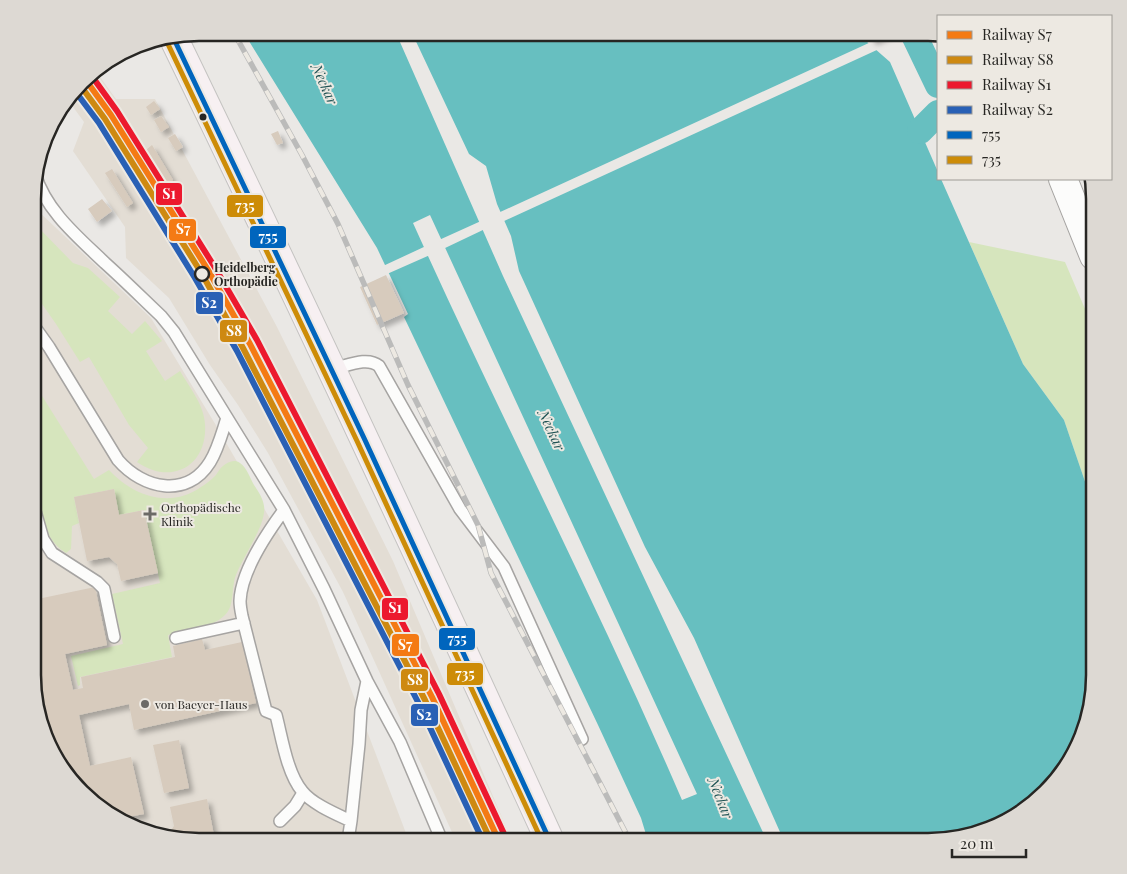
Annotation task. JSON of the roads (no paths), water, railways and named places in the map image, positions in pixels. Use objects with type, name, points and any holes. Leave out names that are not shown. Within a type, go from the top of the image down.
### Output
[{"type":"main road","points":[[176,44],[219,130],[431,582],[546,832]]},
{"type":"main road","points":[[1064,180],[1086,235]]},
{"type":"lane","points":[[42,193],[62,221],[161,316],[174,332],[284,510],[400,742],[438,832]]},
{"type":"lane","points":[[41,337],[118,460],[124,468],[148,483],[164,486],[182,483],[196,477],[210,462],[227,418]]},
{"type":"lane","points":[[328,363],[367,361],[379,366],[460,509],[504,567],[582,739]]},
{"type":"lane","points":[[284,510],[255,554],[248,573],[240,601],[244,623],[266,711],[276,715],[292,772],[303,793],[351,821]]},
{"type":"lane","points":[[42,534],[52,553],[97,582],[104,589],[114,637]]},
{"type":"lane","points":[[176,638],[244,623]]},
{"type":"lane","points":[[349,832],[361,710],[368,681]]},
{"type":"lane","points":[[280,821],[295,806],[303,793]]},
{"type":"water","name":"Neckar","points":[[249,41],[400,41],[503,276],[763,833],[645,833],[641,818],[598,725],[404,317],[408,314],[377,248]],"holes":[[[430,215],[697,794],[682,800],[617,655],[413,223]]]},
{"type":"water","points":[[416,41],[867,42],[890,62],[937,170],[937,180],[941,180],[1023,364],[1064,420],[1085,483],[1085,685],[1083,705],[1074,735],[1065,754],[1046,779],[1024,800],[997,816],[958,830],[927,833],[780,833],[694,638],[645,547],[519,271],[511,236],[497,204],[486,166],[469,154]]},
{"type":"waterway","points":[[917,42],[937,83]]},
{"type":"waterway","points":[[920,131],[937,114]]},
{"type":"railway","points":[[238,41],[338,224],[408,385],[478,525],[491,573],[626,833]]},
{"type":"rail line","name":"S1","points":[[95,81],[117,111],[214,266],[257,340],[439,694],[503,832]]},
{"type":"rail line","name":"S7","points":[[90,86],[111,115],[208,270],[250,344],[432,697],[495,832]]},
{"type":"rail line","name":"S8","points":[[85,91],[105,119],[202,274],[243,348],[425,700],[487,832]]},
{"type":"rail line","name":"S2","points":[[80,97],[99,123],[195,278],[237,351],[419,704],[479,832]]},
{"type":"place","name":"Heidelberg Orthopädie","points":[[202,274]]},
{"type":"place","name":"Orthopädische Klinik","points":[[150,514]]},
{"type":"place","name":"von Baeyer-Haus","points":[[145,704]]}]
